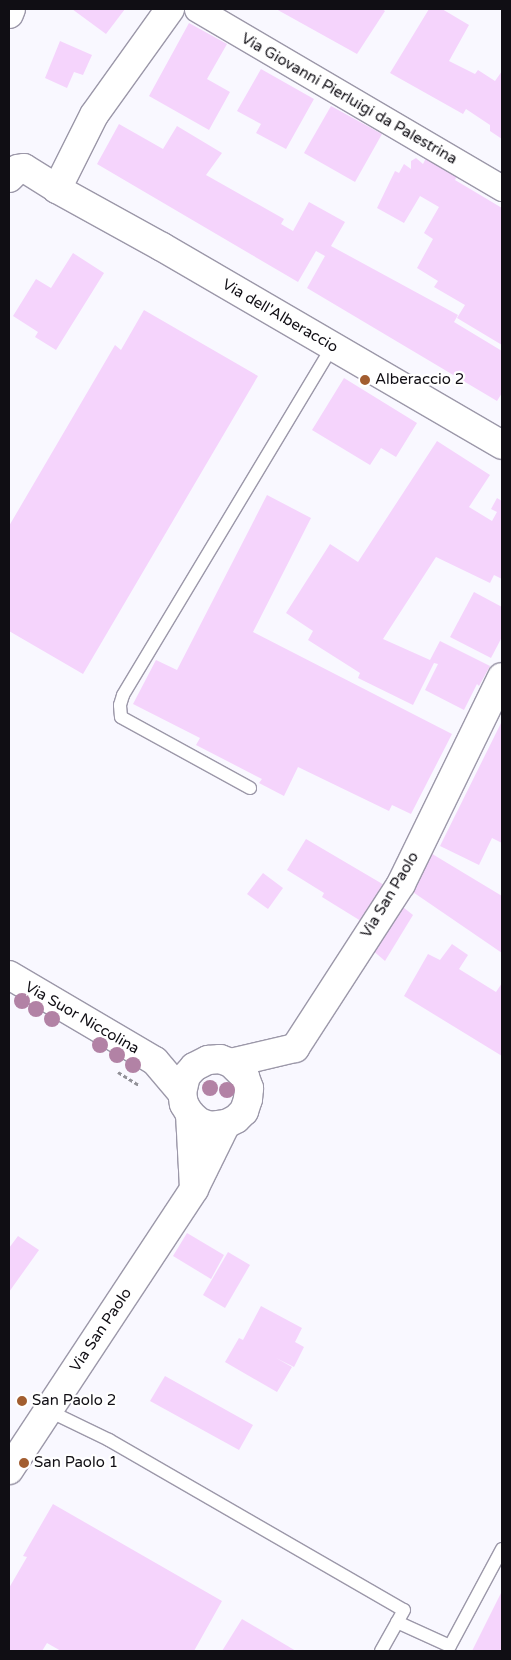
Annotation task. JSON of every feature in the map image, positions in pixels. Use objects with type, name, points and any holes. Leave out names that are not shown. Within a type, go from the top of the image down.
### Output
[{"type":"street","points":[[9,14],[11,9]]},
{"type":"street","points":[[57,189],[94,115],[170,9]]},
{"type":"street","name":"Via Giovanni Pierluigi da Palestrina","points":[[197,9],[502,188]]},
{"type":"street","name":"Via dell'Alberaccio","points":[[9,178],[18,169],[24,168],[57,189],[162,247],[502,445]]},
{"type":"street","name":"Via San Paolo","points":[[231,1063],[295,1048],[401,884],[502,677]]},
{"type":"street","name":"Via Suor Niccolina","points":[[9,975],[155,1061],[194,1067]]},
{"type":"street","name":"Via San Paolo","points":[[9,1470],[194,1190],[226,1124],[236,1119],[244,1110],[249,1088],[245,1077],[231,1063],[220,1059],[208,1060],[194,1067]]},
{"type":"street","name":"Via Suor Niccolina","points":[[155,1061],[186,1103]]},
{"type":"street","points":[[194,1067],[186,1076],[186,1103],[194,1190]]},
{"type":"street","points":[[186,1103],[199,1122],[210,1126],[226,1124]]},
{"type":"lane","points":[[250,788],[121,718],[120,705],[123,695],[332,346]]},
{"type":"lane","points":[[47,1410],[109,1440],[404,1610],[381,1651]]},
{"type":"lane","points":[[397,1622],[450,1646],[502,1549]]},
{"type":"path","points":[[110,1067],[142,1087]]},
{"type":"building","points":[[72,9],[125,9],[106,34]]},
{"type":"building","points":[[276,9],[382,9],[385,11],[357,54]]},
{"type":"building","points":[[429,9],[442,9],[469,25],[449,61],[475,74],[478,70],[495,81],[502,71],[502,139],[490,131],[490,125],[466,109],[463,114],[390,73]]},
{"type":"building","points":[[189,23],[227,44],[207,79],[230,92],[209,130],[149,96]]},
{"type":"building","points":[[60,41],[92,55],[83,75],[74,72],[67,88],[45,78]]},
{"type":"building","points":[[261,69],[314,99],[286,149],[256,133],[261,124],[237,111]]},
{"type":"building","points":[[331,106],[382,134],[355,182],[304,153]]},
{"type":"building","points":[[119,124],[163,149],[177,126],[222,153],[206,175],[284,219],[281,224],[293,231],[309,202],[345,222],[331,246],[458,315],[454,322],[502,351],[502,393],[497,401],[307,288],[325,256],[316,251],[298,282],[97,164]]},
{"type":"building","points":[[416,158],[423,164],[426,158],[457,176],[455,180],[502,208],[502,345],[457,318],[465,305],[434,287],[438,281],[417,268],[433,239],[424,233],[439,207],[420,196],[404,223],[377,208],[395,171],[399,173],[404,164],[411,169],[411,161]]},
{"type":"building","points":[[73,253],[104,273],[56,350],[35,337],[38,332],[13,316],[36,279],[51,288]]},
{"type":"building","points":[[144,310],[258,376],[83,674],[9,631],[9,526],[115,345],[121,350]]},
{"type":"building","points":[[344,378],[417,423],[396,457],[381,448],[370,465],[312,430]]},
{"type":"building","points":[[437,441],[490,475],[469,507],[492,521],[497,512],[491,509],[497,498],[502,501],[502,579],[494,575],[490,583],[436,557],[383,639],[430,660],[440,641],[490,666],[479,686],[477,684],[464,710],[425,690],[438,664],[434,663],[413,705],[358,678],[360,673],[308,640],[313,631],[286,613],[330,544],[358,562]]},
{"type":"building","points":[[267,495],[311,518],[253,632],[452,734],[411,814],[392,805],[389,811],[298,767],[284,796],[259,783],[262,779],[196,745],[200,738],[133,704],[156,660],[177,670]]},
{"type":"building","points":[[474,592],[502,607],[502,637],[491,658],[450,637]]},
{"type":"building","points":[[502,721],[502,843],[492,838],[479,865],[440,846]]},
{"type":"building","points":[[306,839],[391,889],[369,926],[322,897],[324,893],[287,870]]},
{"type":"building","points":[[429,852],[502,896],[502,953],[407,888]]},
{"type":"building","points":[[263,873],[283,888],[268,909],[247,894]]},
{"type":"building","points":[[399,904],[413,915],[385,961],[371,949]]},
{"type":"building","points":[[452,944],[468,955],[459,969],[496,992],[502,983],[502,1056],[404,996],[428,954],[440,960]]},
{"type":"building","points":[[187,1233],[224,1255],[211,1279],[173,1256]]},
{"type":"building","points":[[18,1236],[39,1250],[9,1292],[9,1248]]},
{"type":"building","points":[[228,1252],[250,1265],[225,1308],[203,1295]]},
{"type":"building","points":[[261,1306],[302,1328],[295,1342],[304,1347],[294,1367],[276,1358],[292,1367],[277,1392],[225,1362],[239,1338],[243,1340]]},
{"type":"building","points":[[165,1376],[253,1425],[239,1450],[150,1401]]},
{"type":"building","points":[[53,1504],[222,1601],[194,1651],[61,1651],[47,1643],[42,1651],[9,1651],[9,1588],[27,1557],[23,1556]]},
{"type":"building","points":[[502,1591],[502,1651],[472,1651]]},
{"type":"building","points":[[242,1619],[296,1651],[222,1651]]},
{"type":"place","name":"Alberaccio 2","points":[[365,380]]},
{"type":"place","name":"San Paolo 2","points":[[22,1401]]},
{"type":"place","name":"San Paolo 1","points":[[24,1463]]}]
